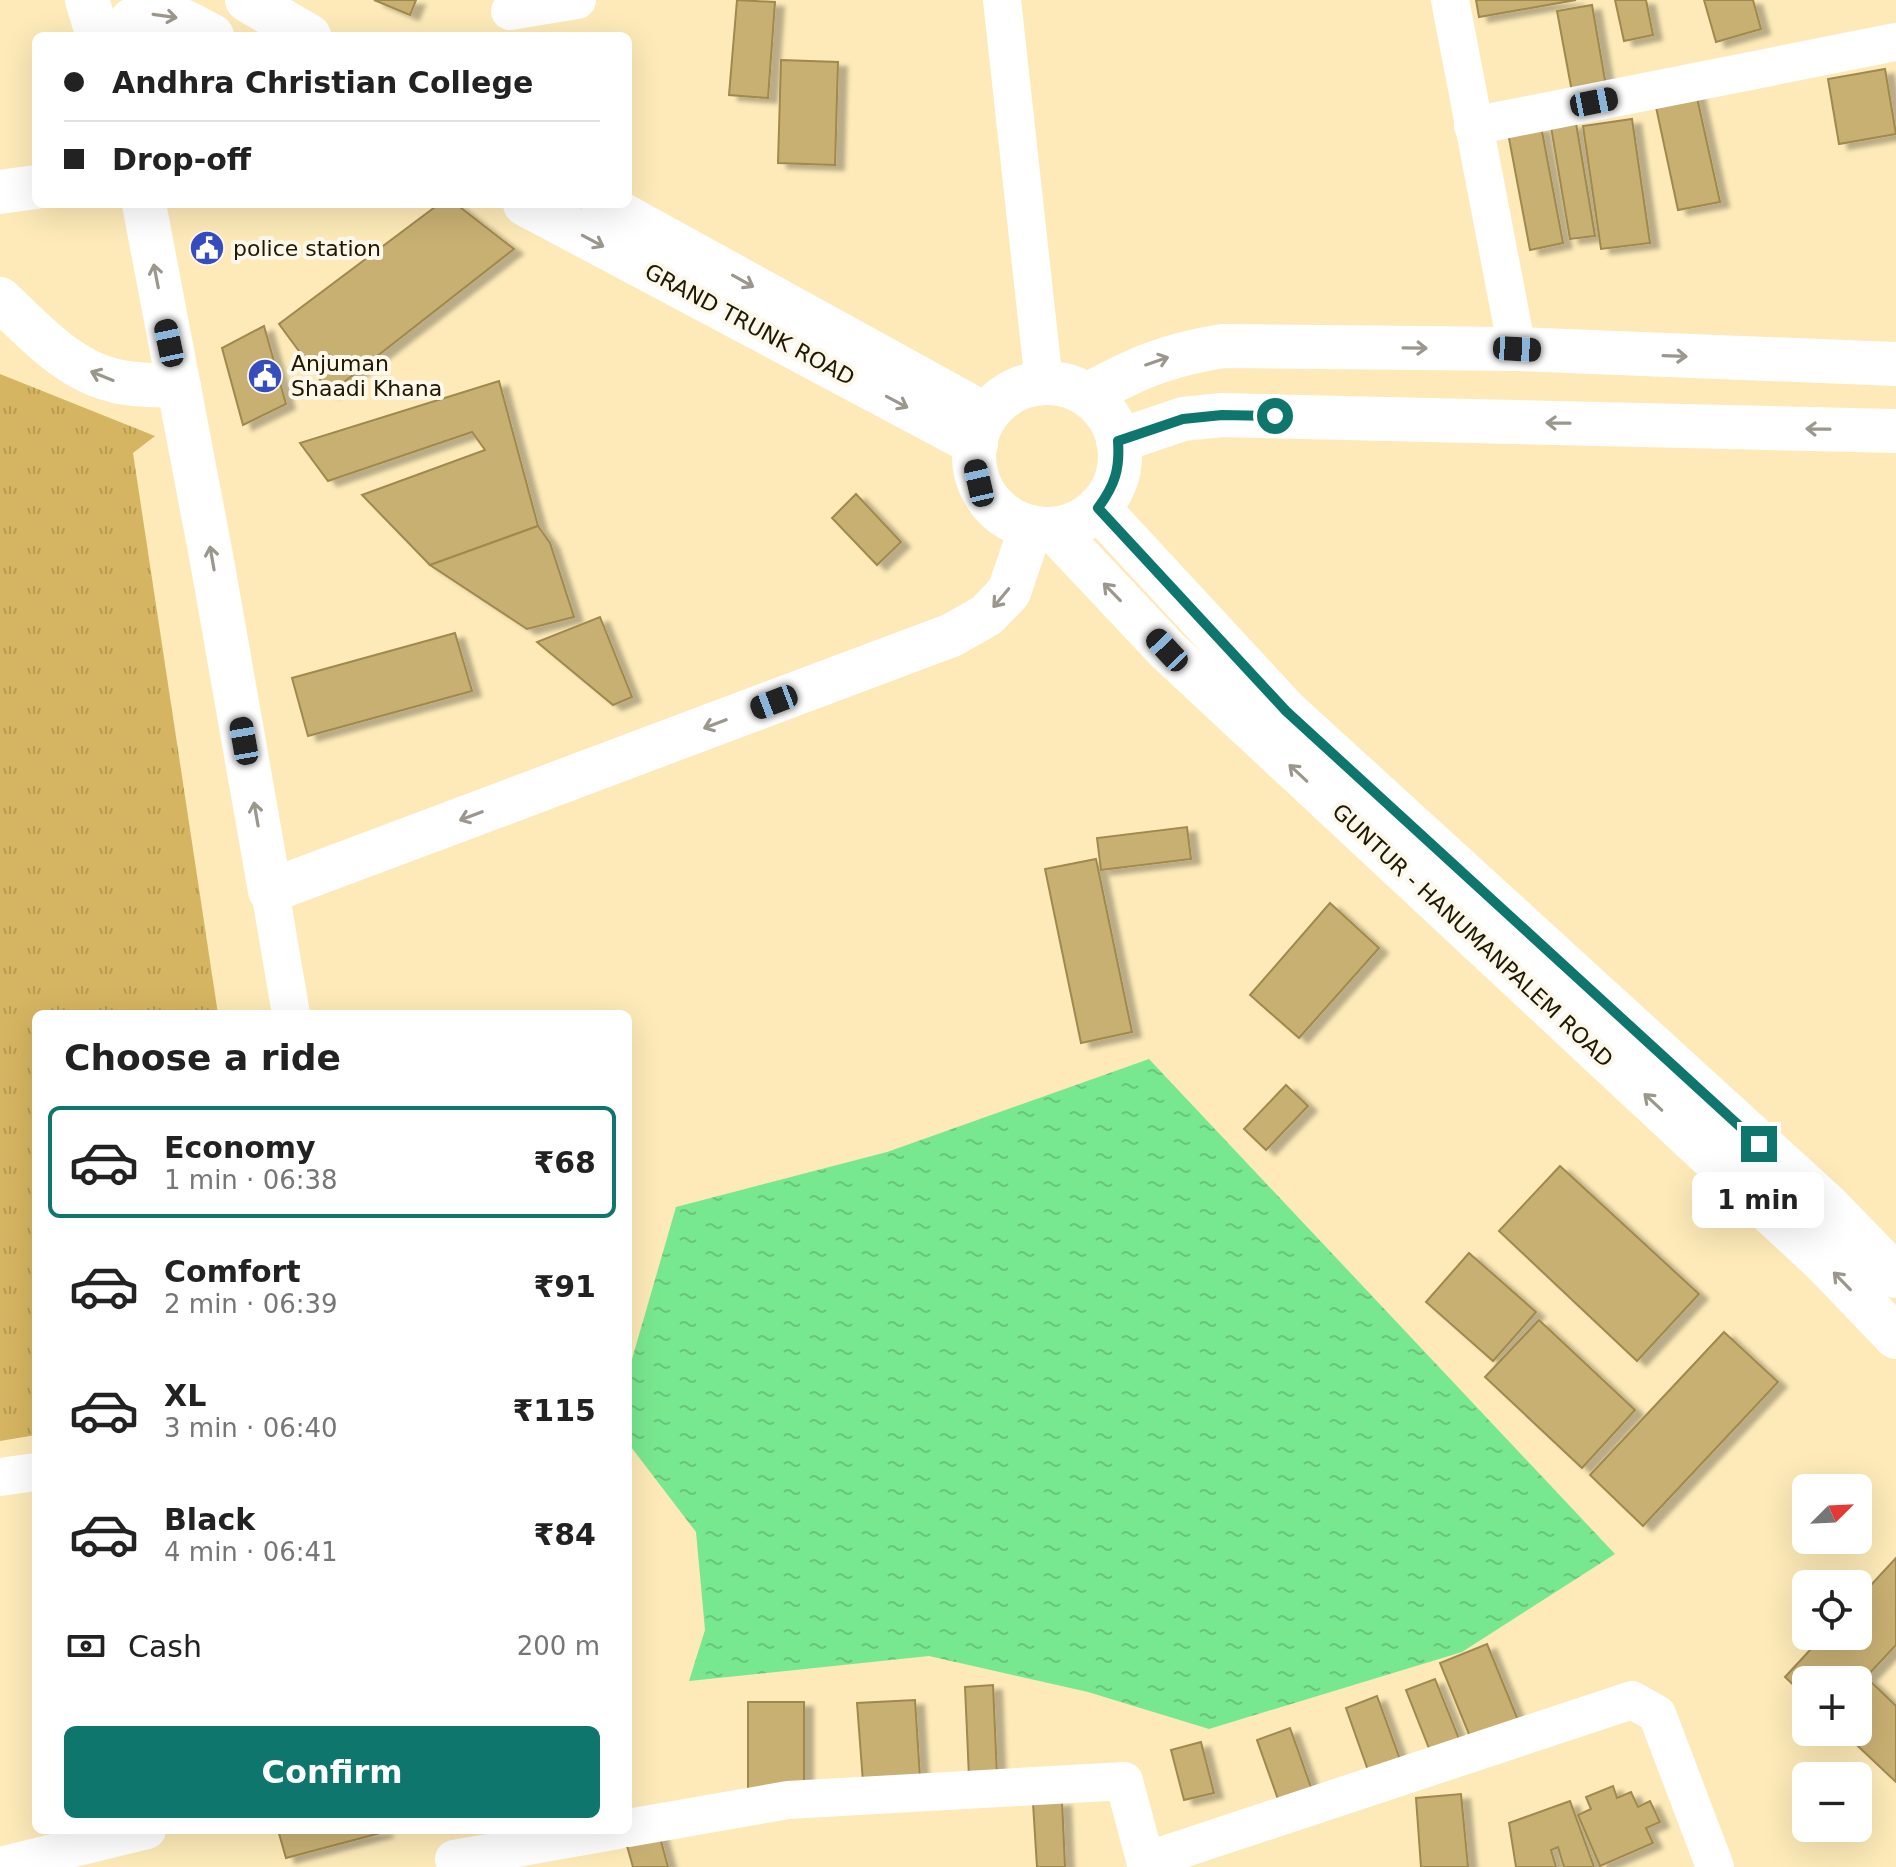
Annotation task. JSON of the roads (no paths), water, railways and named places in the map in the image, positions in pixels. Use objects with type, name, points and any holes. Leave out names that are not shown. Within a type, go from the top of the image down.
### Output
[{"type":"main road","points":[[87,0],[97,32]]},
{"type":"main road","points":[[247,0],[302,32]]},
{"type":"main road","points":[[127,32],[132,20],[149,14],[176,17],[204,32]]},
{"type":"main road","points":[[0,192],[32,188]]},
{"type":"main road","points":[[145,208],[270,891],[952,635],[987,615],[1009,592],[1042,529]]},
{"type":"main road","name":"GRAND TRUNK ROAD","points":[[533,208],[981,429]]},
{"type":"main road","name":"GRAND TRUNK ROAD","points":[[610,208],[981,429]]},
{"type":"main road","points":[[0,299],[54,349],[80,367],[114,381],[179,386]]},
{"type":"main road","points":[[1087,395],[1143,366],[1181,352],[1223,346],[1517,349],[1896,364]]},
{"type":"main road","points":[[1044,383],[1066,385],[1100,405],[1112,421],[1120,465],[1112,488],[1098,508],[1078,522],[1042,529],[1010,519],[992,503],[979,483],[974,460],[981,429],[1002,398],[1022,387],[1044,383]]},
{"type":"main road","points":[[1118,441],[1183,419],[1222,415],[1896,431]]},
{"type":"main road","name":"GUNTUR - HANUMANPALEM ROAD","points":[[1098,508],[1286,711],[1827,1205],[1896,1276]]},
{"type":"main road","name":"GUNTUR - HANUMANPALEM ROAD","points":[[1042,529],[1167,650],[1825,1263],[1896,1337]]},
{"type":"street","points":[[511,16],[577,0]]},
{"type":"street","points":[[1002,0],[1044,383]]},
{"type":"street","points":[[1450,0],[1517,349]]},
{"type":"street","points":[[1473,126],[1896,42]]},
{"type":"street","points":[[270,891],[290,1010]]},
{"type":"street","points":[[0,1477],[32,1473]]},
{"type":"street","points":[[632,1827],[788,1800],[1124,1781],[1146,1864],[1632,1700],[1657,1714],[1715,1867]]},
{"type":"street","points":[[0,1866],[131,1834]]},
{"type":"street","points":[[452,1852],[588,1834]]},
{"type":"water","points":[[1149,1059],[1615,1554],[1462,1652],[1209,1729],[1088,1692],[929,1656],[689,1681],[705,1630],[696,1532],[632,1448],[632,1359],[676,1207],[887,1152]]},
{"type":"place","name":"police station","points":[[207,248]]},
{"type":"place","name":"Anjuman Shaadi Khana","points":[[265,376]]}]
